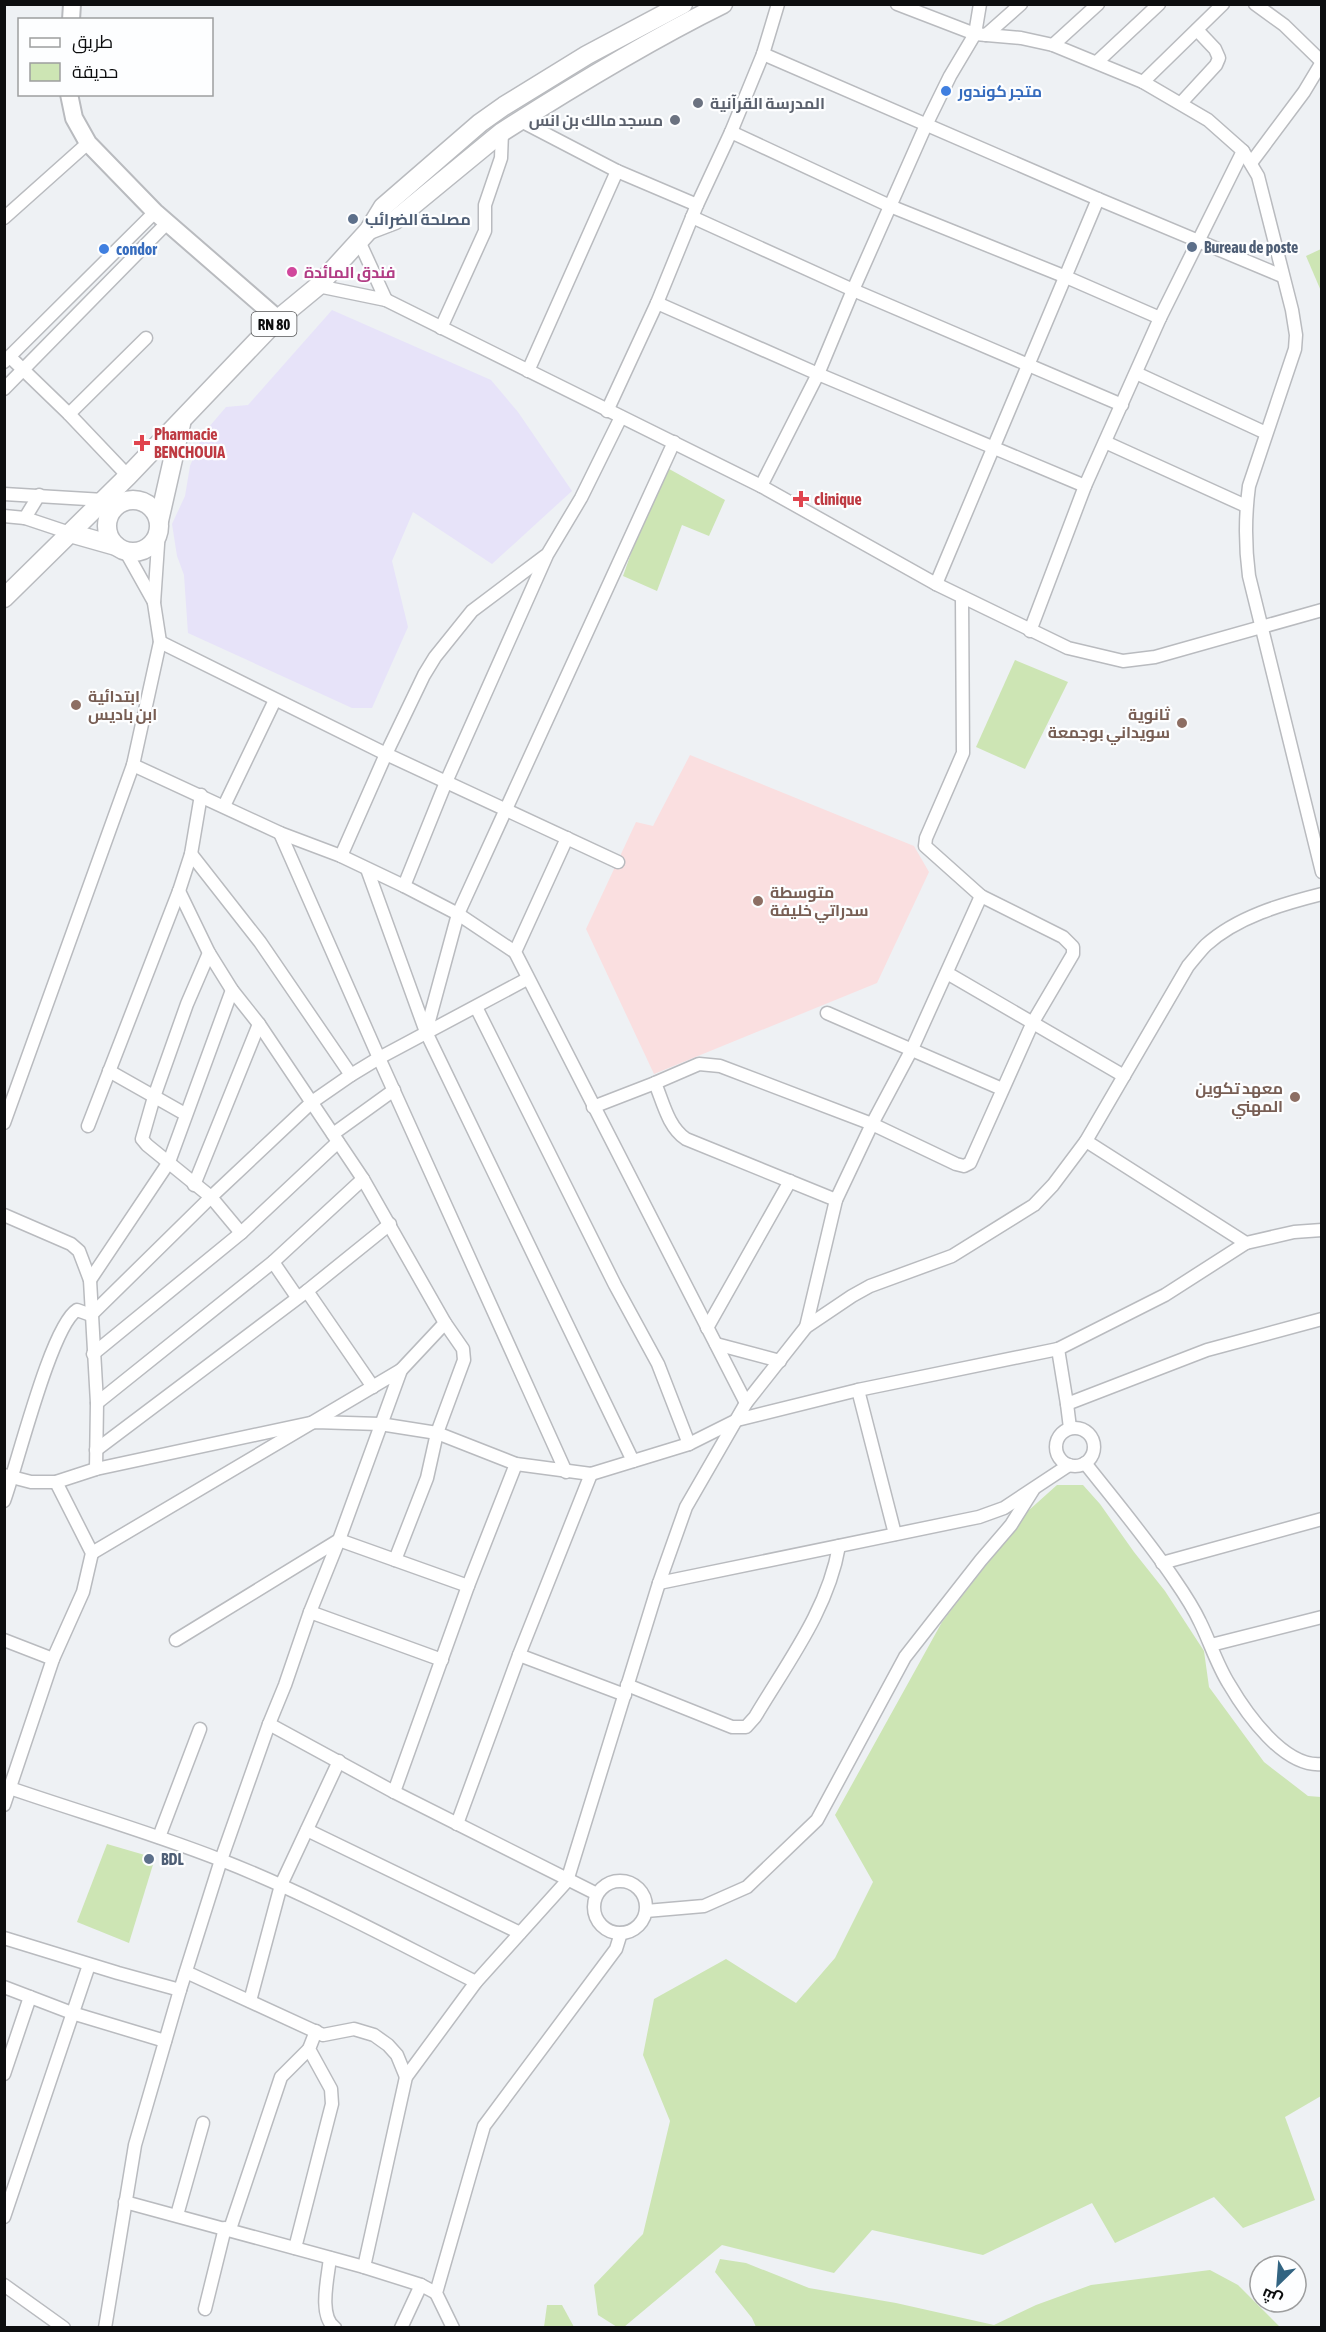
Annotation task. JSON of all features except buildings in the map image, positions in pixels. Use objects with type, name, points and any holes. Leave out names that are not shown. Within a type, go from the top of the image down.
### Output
[{"type":"main road","name":"RN 80","points":[[4,598],[128,476],[278,319],[318,286],[364,236],[383,207],[480,123],[577,61],[683,4]]},
{"type":"main road","name":"RN 80","points":[[364,236],[395,220],[501,132],[519,120],[585,79],[723,4]]},
{"type":"main road","points":[[622,35],[634,52]]},
{"type":"main road","points":[[69,96],[74,118],[88,143],[161,217],[278,319]]},
{"type":"main road","points":[[70,533],[121,549],[143,550],[156,538],[182,421]]},
{"type":"main road","points":[[121,549],[110,540],[104,500],[142,502],[156,513],[159,526]]},
{"type":"main road","points":[[107,522],[116,506],[124,502]]},
{"type":"street","points":[[607,411],[657,303],[694,211],[731,132],[763,54],[778,4]]},
{"type":"street","points":[[897,4],[980,35],[1021,38],[1053,45],[1143,82],[1208,120],[1243,151],[1258,176],[1292,310],[1296,335],[1295,349],[1249,486],[1245,546],[1249,576],[1261,627],[1322,872]]},
{"type":"street","points":[[980,4],[980,35]]},
{"type":"street","points":[[761,486],[818,374],[890,206],[950,76],[980,35],[1021,4]]},
{"type":"street","points":[[1053,45],[1098,4]]},
{"type":"street","points":[[1097,62],[1159,4]]},
{"type":"street","points":[[1143,82],[1223,4]]},
{"type":"street","points":[[1251,163],[1304,92],[1322,62],[1284,25],[1255,4]]},
{"type":"street","points":[[1181,103],[1216,65],[1219,58],[1215,49],[1197,30]]},
{"type":"street","points":[[763,54],[1282,276]]},
{"type":"street","points":[[519,120],[853,290],[1122,405]]},
{"type":"street","points":[[441,328],[485,231],[485,205],[501,158],[501,132]]},
{"type":"street","points":[[731,132],[890,206],[1066,277],[1160,318]]},
{"type":"street","points":[[4,218],[88,143]]},
{"type":"street","points":[[1030,631],[1085,486],[1160,318],[1243,151]]},
{"type":"street","points":[[528,371],[617,171]]},
{"type":"street","points":[[936,584],[1098,199]]},
{"type":"street","points":[[128,476],[23,369],[7,360],[161,217]]},
{"type":"street","points":[[4,390],[161,217]]},
{"type":"street","points":[[364,236],[386,300]]},
{"type":"street","points":[[318,286],[386,300],[761,486],[936,584],[1068,648],[1123,661],[1155,657],[1322,610]]},
{"type":"street","points":[[657,303],[818,374],[1085,486]]},
{"type":"street","points":[[69,414],[146,338]]},
{"type":"street","points":[[1136,373],[1266,433]]},
{"type":"street","points":[[404,885],[446,782],[547,555],[581,498],[621,417]]},
{"type":"street","points":[[426,1032],[458,914],[674,442]]},
{"type":"street","points":[[1105,442],[1246,506]]},
{"type":"street","points":[[4,494],[104,500]]},
{"type":"street","points":[[25,518],[39,495]]},
{"type":"street","points":[[4,516],[25,518],[70,533]]},
{"type":"street","points":[[4,1123],[133,765],[160,642],[154,603],[159,526]]},
{"type":"street","points":[[121,549],[154,603]]},
{"type":"street","points":[[341,856],[424,675],[472,612],[547,555]]},
{"type":"street","points":[[593,1107],[699,1064],[720,1066],[872,1124],[964,1166],[970,1163],[1033,1023],[1073,954],[1073,947],[1064,937],[981,896],[926,846],[926,838],[963,753],[962,597]]},
{"type":"street","points":[[160,642],[386,754],[618,862]]},
{"type":"street","points":[[224,806],[275,700]]},
{"type":"street","points":[[133,765],[280,833],[341,856],[404,885],[458,914],[515,952],[746,1403]]},
{"type":"street","points":[[88,1126],[179,891],[191,854],[201,795]]},
{"type":"street","points":[[280,833],[566,1472]]},
{"type":"street","points":[[515,952],[567,838]]},
{"type":"street","points":[[191,854],[260,942],[351,1075]]},
{"type":"street","points":[[367,869],[426,1032],[633,1461]]},
{"type":"street","points":[[179,891],[209,953],[232,990],[259,1024],[363,1179],[463,1349],[464,1360],[436,1433],[428,1478],[395,1560]]},
{"type":"street","points":[[364,2267],[406,2077],[476,1982],[567,1881],[659,1583],[687,1507],[746,1403],[806,1327],[870,1286],[952,1256],[1034,1205],[1053,1185],[1086,1141],[1188,966],[1206,946],[1218,936],[1252,917],[1276,907],[1322,894]]},
{"type":"street","points":[[806,1327],[836,1200],[872,1124],[912,1049],[981,896]]},
{"type":"street","points":[[209,953],[187,1004],[154,1097],[142,1139],[211,1197],[242,1233]]},
{"type":"street","points":[[947,973],[1124,1076]]},
{"type":"street","points":[[91,1315],[312,1102],[379,1058],[527,979]]},
{"type":"street","points":[[90,1280],[169,1162],[232,990]]},
{"type":"street","points":[[476,1007],[615,1285],[658,1364],[689,1444]]},
{"type":"street","points":[[827,1013],[1002,1089]]},
{"type":"street","points":[[194,1185],[259,1024]]},
{"type":"street","points":[[109,1071],[185,1114]]},
{"type":"street","points":[[655,1083],[677,1133],[686,1139],[836,1200]]},
{"type":"street","points":[[93,1354],[242,1233],[336,1138],[394,1090]]},
{"type":"street","points":[[1086,1141],[1246,1243]]},
{"type":"street","points":[[97,1403],[273,1262],[363,1179]]},
{"type":"street","points":[[707,1328],[790,1181]]},
{"type":"street","points":[[4,1215],[58,1236],[71,1244],[79,1251],[90,1280],[97,1403],[96,1469]]},
{"type":"street","points":[[96,1450],[302,1294],[390,1224]]},
{"type":"street","points":[[9,1476],[31,1482],[56,1482],[96,1469],[315,1422],[380,1424],[436,1433],[516,1464],[591,1474],[689,1444],[737,1420],[858,1390],[1058,1349],[1166,1295],[1246,1243],[1293,1232],[1322,1230]]},
{"type":"street","points":[[273,1262],[302,1294],[373,1388]]},
{"type":"street","points":[[4,1502],[9,1476],[57,1339],[72,1313],[77,1310],[91,1315]]},
{"type":"street","points":[[1067,1404],[1207,1350],[1322,1319]]},
{"type":"street","points":[[92,1553],[401,1370],[446,1323]]},
{"type":"street","points":[[716,1344],[780,1361]]},
{"type":"street","points":[[1058,1349],[1070,1428]]},
{"type":"street","points":[[105,2328],[135,2145],[180,1990],[221,1860],[269,1724],[401,1370]]},
{"type":"street","points":[[858,1390],[895,1534]]},
{"type":"street","points":[[1070,1428],[1078,1428],[1090,1436],[1093,1450],[1085,1462],[1077,1466],[1068,1465],[1059,1457],[1056,1446],[1060,1435],[1070,1428]]},
{"type":"street","points":[[1085,1462],[1162,1563],[1200,1621],[1228,1683],[1273,1741],[1299,1761],[1322,1764]]},
{"type":"street","points":[[394,1792],[468,1586],[516,1464]]},
{"type":"street","points":[[659,1583],[979,1517],[1004,1508],[1068,1465]]},
{"type":"street","points":[[457,1824],[519,1655],[591,1474]]},
{"type":"street","points":[[4,1805],[8,1787],[53,1659],[83,1592],[92,1553],[56,1482]]},
{"type":"street","points":[[646,1911],[704,1906],[747,1887],[817,1820],[905,1658],[1011,1525],[1033,1490]]},
{"type":"street","points":[[1162,1563],[1322,1519]]},
{"type":"street","points":[[339,1540],[468,1586]]},
{"type":"street","points":[[176,1640],[339,1540]]},
{"type":"street","points":[[519,1655],[738,1728],[752,1723],[812,1623],[829,1585],[839,1546]]},
{"type":"street","points":[[310,1612],[442,1660]]},
{"type":"street","points":[[1211,1645],[1322,1617]]},
{"type":"street","points":[[4,1640],[53,1659]]},
{"type":"street","points":[[269,1724],[394,1792],[567,1881],[597,1894]]},
{"type":"street","points":[[159,1837],[200,1729]]},
{"type":"street","points":[[250,2001],[281,1885],[339,1761]]},
{"type":"street","points":[[8,1787],[221,1860],[281,1885],[476,1982]]},
{"type":"street","points":[[307,1830],[520,1933]]},
{"type":"street","points":[[616,1881],[632,1884],[643,1895],[646,1911],[638,1927],[621,1933],[604,1927],[594,1912],[597,1894],[608,1883],[616,1881]]},
{"type":"street","points":[[436,2293],[484,2126],[616,1949],[621,1933]]},
{"type":"street","points":[[4,1938],[89,1965],[180,1990]]},
{"type":"street","points":[[4,2217],[89,1965]]},
{"type":"street","points":[[186,1972],[327,2035],[354,2029],[374,2035],[397,2055],[406,2077]]},
{"type":"street","points":[[4,1987],[72,2013],[165,2041]]},
{"type":"street","points":[[4,2074],[30,1997]]},
{"type":"street","points":[[205,2309],[227,2229],[281,2077],[309,2049],[316,2031]]},
{"type":"street","points":[[295,2248],[332,2104],[332,2090],[309,2049]]},
{"type":"street","points":[[177,2215],[203,2123]]},
{"type":"street","points":[[125,2202],[364,2267],[421,2285],[436,2293],[453,2328]]},
{"type":"street","points":[[330,2258],[325,2312],[330,2324],[335,2328]]},
{"type":"street","points":[[4,2285],[64,2328]]},
{"type":"street","points":[[401,2328],[421,2285]]},
{"type":"shaded area","points":[[332,310],[491,380],[518,412],[572,491],[492,564],[413,512],[392,561],[408,627],[372,708],[352,708],[188,633],[184,575],[177,556],[172,524],[185,496],[190,466],[203,434],[226,407],[248,405]]},
{"type":"shaded area","name":"متوسطة سدراتي خليفة","points":[[690,755],[914,846],[929,872],[877,983],[654,1074],[586,929],[636,822],[653,826]]},
{"type":"green space","points":[[1321,249],[1321,291],[1306,256]]},
{"type":"green space","points":[[662,465],[725,500],[709,536],[682,525],[657,591],[623,576]]},
{"type":"green space","points":[[1015,660],[1068,682],[1025,769],[976,747]]},
{"type":"green space","points":[[1057,1485],[1083,1485],[1100,1504],[1165,1591],[1204,1651],[1209,1687],[1264,1762],[1308,1796],[1321,1797],[1321,2096],[1285,2117],[1315,2200],[1243,2228],[1214,2197],[1115,2243],[1092,2203],[983,2255],[872,2230],[834,2273],[722,2245],[624,2327],[617,2327],[598,2315],[594,2285],[643,2234],[670,2121],[643,2055],[654,1999],[726,1959],[796,2003],[835,1958],[873,1882],[835,1815],[942,1622],[1028,1511]]},
{"type":"green space","points":[[107,1844],[155,1858],[129,1943],[77,1922]]},
{"type":"green space","points":[[720,2259],[746,2263],[809,2288],[896,2303],[994,2325],[1036,2305],[1091,2285],[1210,2270],[1238,2285],[1248,2295],[1248,2314],[1267,2314],[1280,2327],[756,2327],[752,2318],[715,2272]]},
{"type":"green space","points":[[547,2305],[562,2305],[574,2327],[544,2327]]},
{"type":"place","name":"متجر كوندور","points":[[946,91]]},
{"type":"place","name":"المدرسة القرآنية","points":[[698,103]]},
{"type":"place","name":"مسجد مالك بن انس","points":[[675,120]]},
{"type":"place","name":"مصلحة الضرائب","points":[[353,219]]},
{"type":"place","name":"Bureau de poste","points":[[1192,247]]},
{"type":"place","name":"condor","points":[[104,249]]},
{"type":"place","name":"فندق المائدة","points":[[292,272]]},
{"type":"place","name":"Pharmacie BENCHOUIA","points":[[142,443]]},
{"type":"place","name":"clinique","points":[[801,499]]},
{"type":"place","name":"ابتدائية ابن باديس","points":[[76,705]]},
{"type":"place","name":"ثانوية سويداني بوجمعة","points":[[1182,723]]},
{"type":"place","name":"متوسطة سدراتي خليفة","points":[[758,901]]},
{"type":"place","name":"معهد تكوين المهني","points":[[1295,1097]]},
{"type":"place","name":"BDL","points":[[149,1859]]}]
